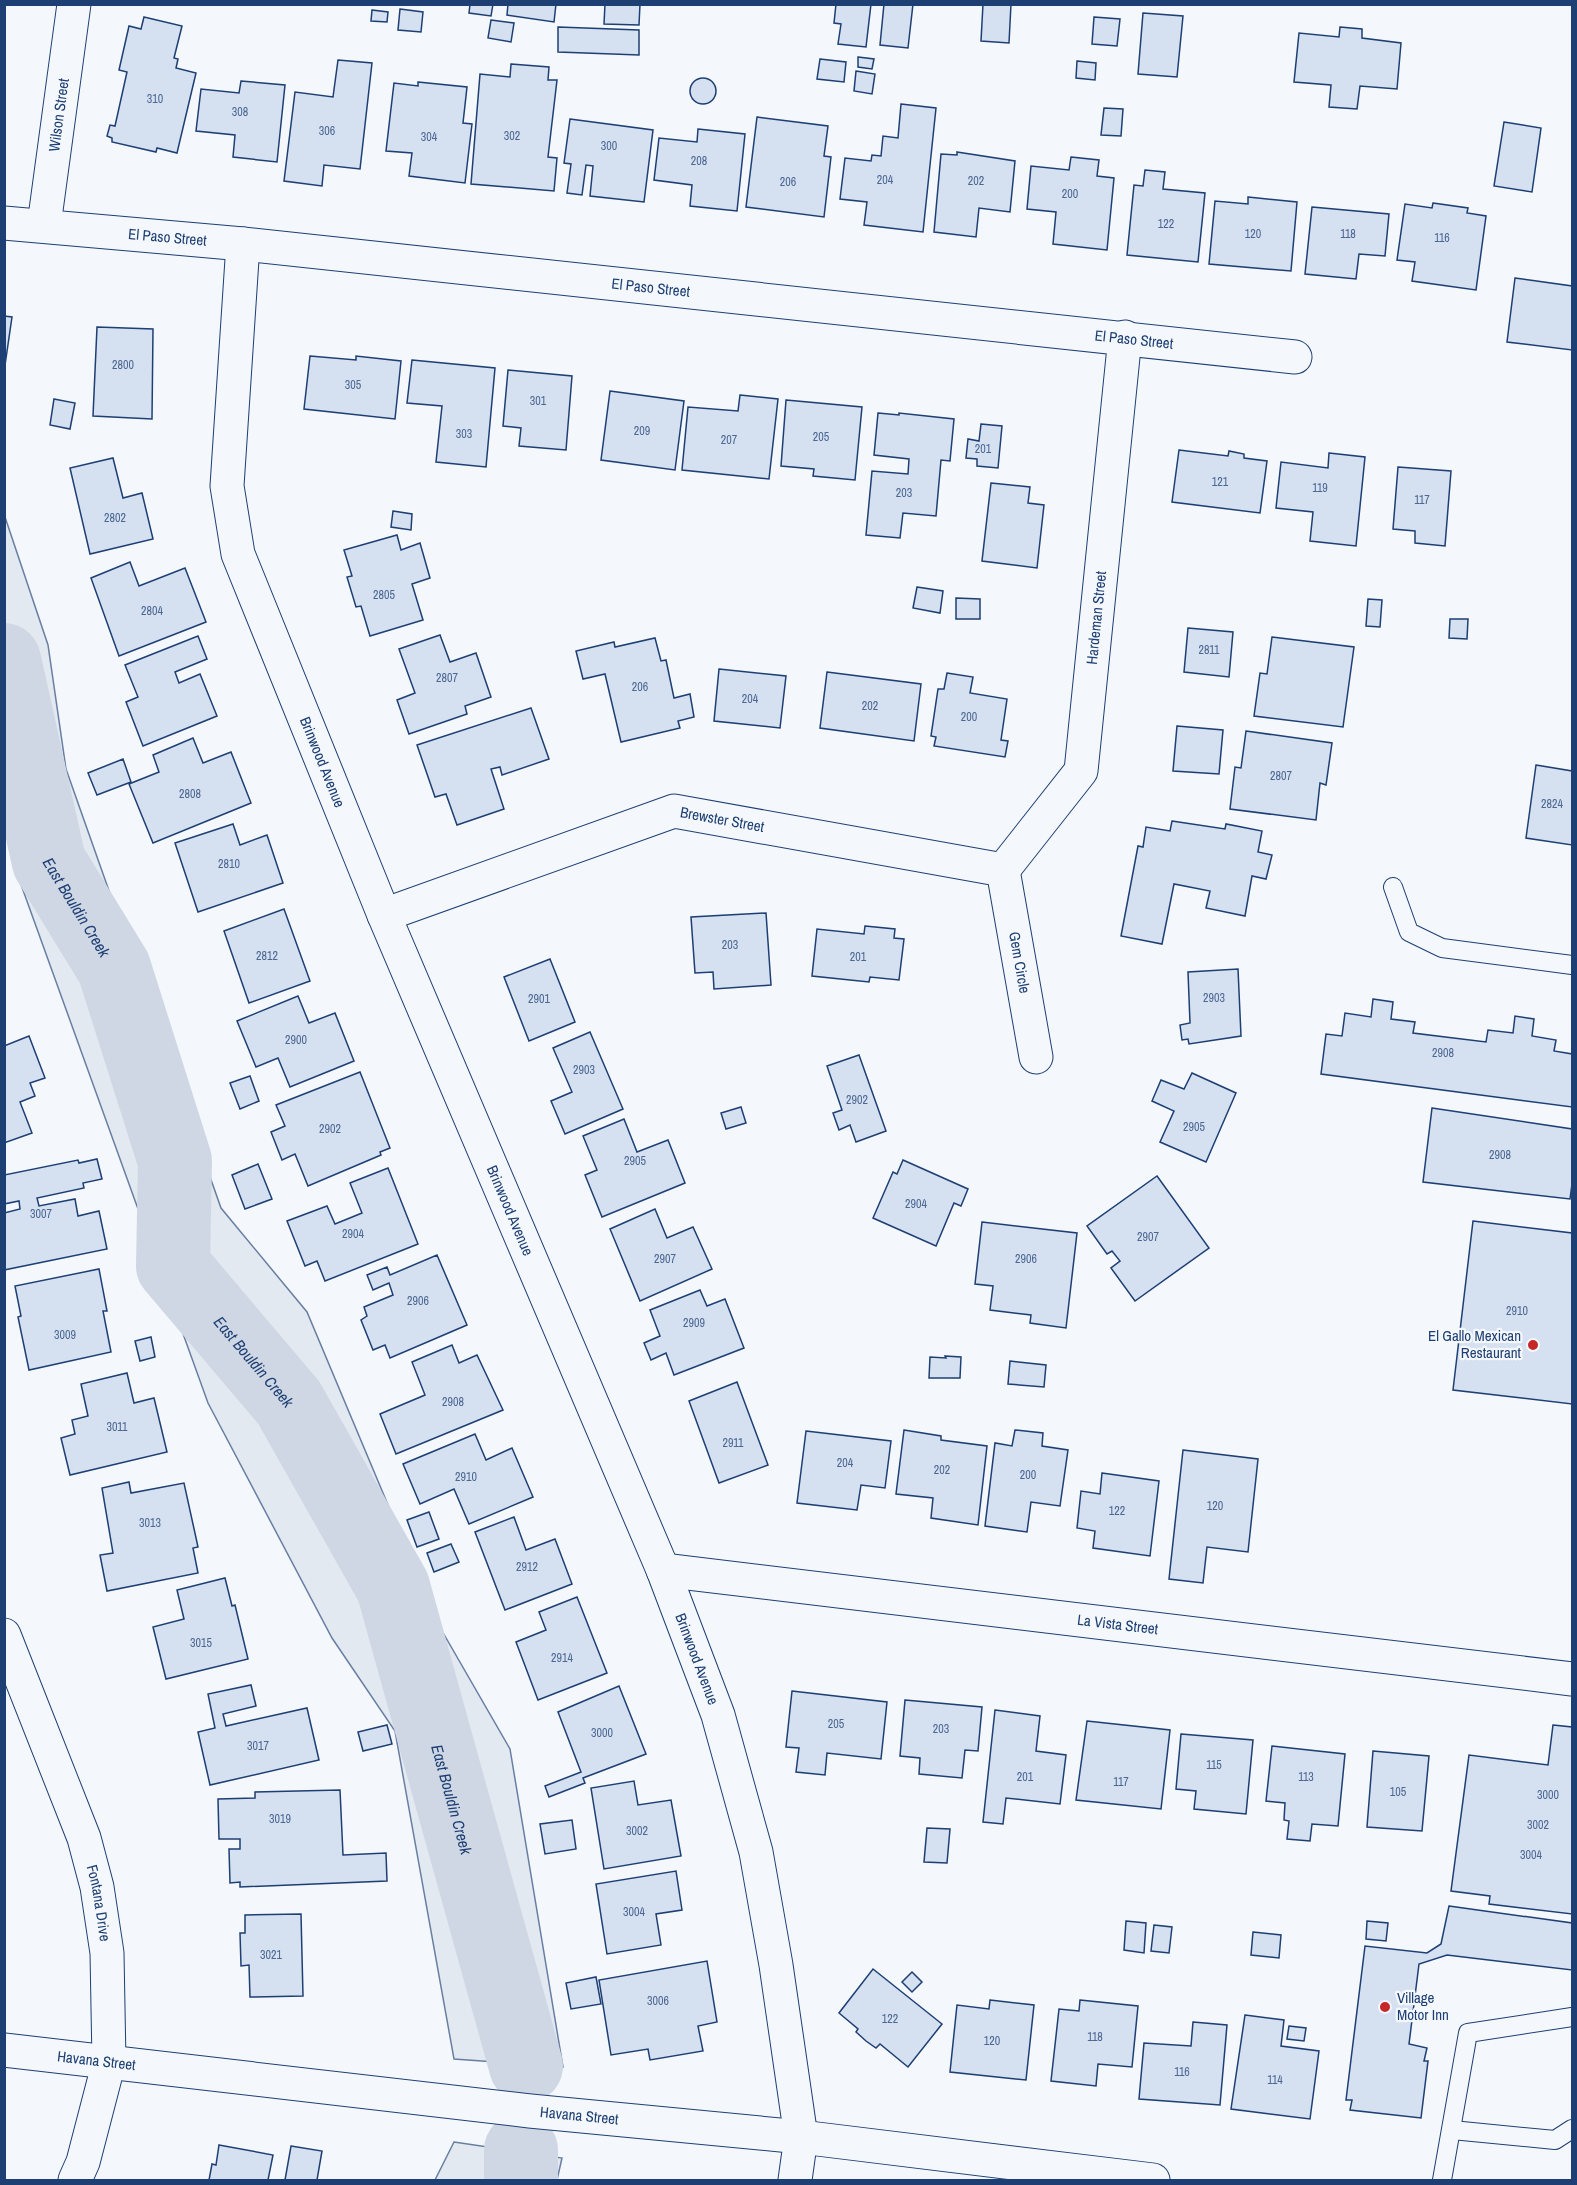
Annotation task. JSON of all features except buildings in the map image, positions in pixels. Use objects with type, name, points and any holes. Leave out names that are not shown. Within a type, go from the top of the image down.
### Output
[{"type":"street","name":"Wilson Street","points":[[44,225],[74,4]]},
{"type":"street","name":"El Paso Street","points":[[4,223],[243,244],[1125,337],[1294,357]]},
{"type":"street","name":"Brinwood Avenue","points":[[243,244],[227,486],[238,554],[384,915],[663,1570],[718,1715],[756,1852],[776,1965],[801,2137],[795,2181]]},
{"type":"street","name":"Hardeman Street","points":[[1003,870],[1081,771],[1125,337]]},
{"type":"street","name":"Brewster Street","points":[[384,915],[674,811],[1003,870]]},
{"type":"street","name":"Gem Circle","points":[[1003,870],[1036,1058]]},
{"type":"street","name":"La Vista Street","points":[[663,1570],[1572,1679]]},
{"type":"street","name":"Fontana Drive","points":[[4,1635],[64,1782],[84,1838],[97,1887],[107,1953],[109,2062],[83,2162],[75,2181]]},
{"type":"street","name":"Havana Street","points":[[4,2050],[530,2111],[801,2137],[1153,2181]]},
{"type":"lane","points":[[1393,887],[1409,932],[1442,948],[1572,965]]},
{"type":"lane","points":[[1442,2181],[1468,2033],[1572,2017]]},
{"type":"lane","points":[[1452,2130],[1555,2140],[1572,2128]]},
{"type":"shaded area","points":[[5,517],[48,645],[66,769],[221,1208],[307,1312],[438,1624],[510,1749],[563,2067],[454,2059],[395,1731],[332,1638],[208,1403],[19,879],[4,810]]},
{"type":"shaded area","points":[[454,2142],[562,2158],[557,2180],[435,2180]]},
{"type":"waterway","name":"East Bouldin Creek","points":[[4,660],[49,862],[114,968],[175,1161],[173,1266],[289,1403],[393,1587],[526,2066]]},
{"type":"waterway","name":"East Bouldin Creek","points":[[521,2150],[521,2180]]},
{"type":"place","name":"El Gallo Mexican Restaurant","points":[[1533,1345]]},
{"type":"place","name":"Village Motor Inn","points":[[1385,2007]]}]
